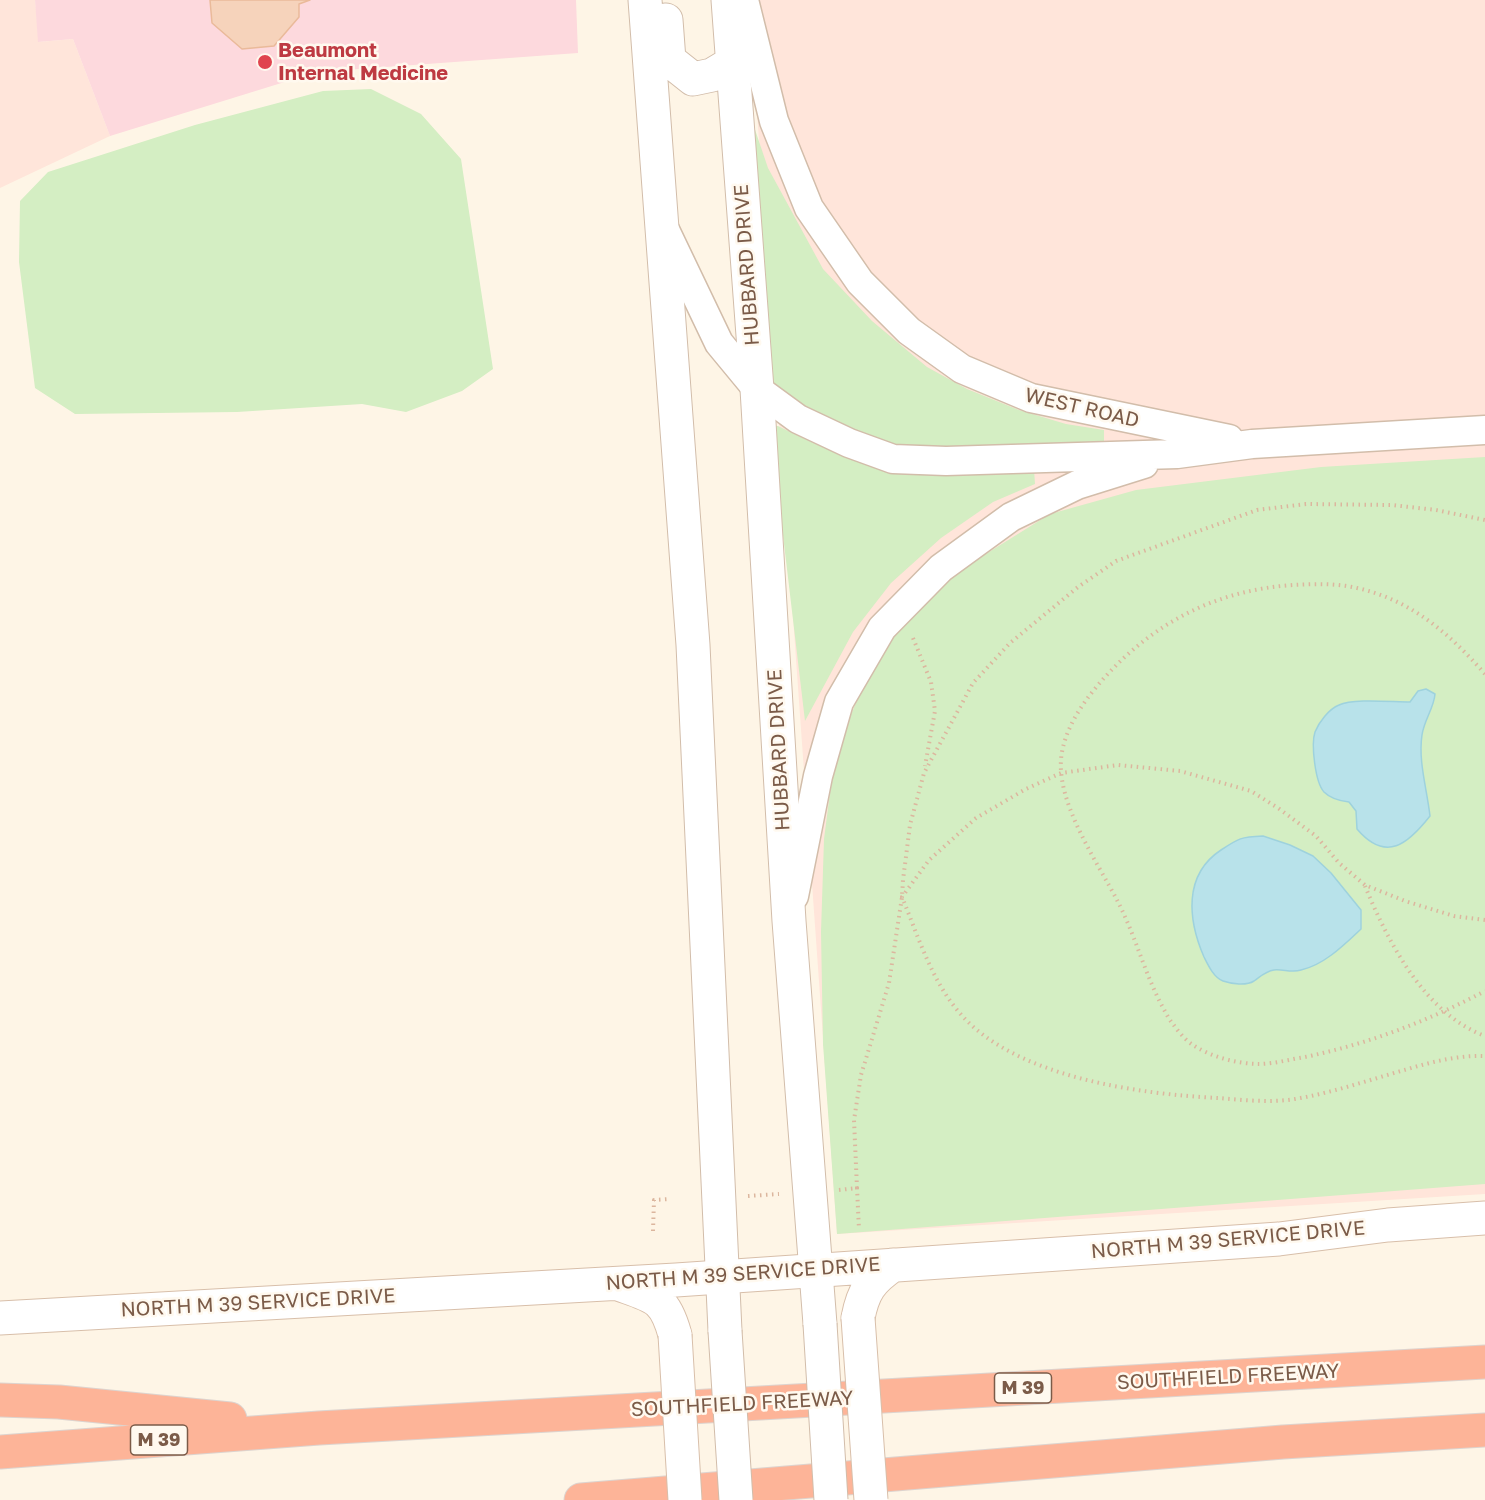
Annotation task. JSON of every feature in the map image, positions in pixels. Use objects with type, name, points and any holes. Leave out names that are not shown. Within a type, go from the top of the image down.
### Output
[{"type":"highway","name":"SOUTHFIELD FREEWAY","points":[[0,1452],[319,1428],[1485,1362]]},
{"type":"highway","points":[[0,1400],[59,1402],[319,1428]]},
{"type":"highway","points":[[581,1500],[1283,1442],[1485,1430]]},
{"type":"street","points":[[645,0],[693,645],[721,1277],[736,1500]]},
{"type":"street","points":[[664,0],[669,60],[693,79],[712,75],[732,63]]},
{"type":"street","name":"HUBBARD DRIVE","points":[[728,0],[757,389],[789,921],[831,1500]]},
{"type":"street","name":"WEST ROAD","points":[[744,0],[774,121],[809,208],[860,282],[909,331],[962,369],[1031,398],[1252,444]]},
{"type":"street","name":"WEST ROAD","points":[[661,221],[719,343],[757,389],[798,418],[849,443],[893,459],[946,461],[1177,454],[1252,444],[1485,430]]},
{"type":"street","name":"WEST ROAD","points":[[789,921],[818,776],[839,702],[882,628],[941,568],[1011,517],[1077,485],[1177,454]]},
{"type":"street","name":"NORTH M 39 SERVICE DRIVE","points":[[0,1318],[721,1277],[1279,1239],[1388,1225],[1485,1218]]},
{"type":"street","points":[[871,1500],[858,1318],[866,1290],[876,1276],[893,1265]]},
{"type":"street","points":[[614,1282],[654,1297],[669,1313],[675,1335],[686,1500]]},
{"type":"street","points":[[0,1309],[48,1314]]},
{"type":"path","points":[[924,773],[974,683],[1010,643],[1078,587],[1116,561],[1257,510],[1306,504],[1392,505],[1436,510],[1485,520]]},
{"type":"path","points":[[1485,674],[1461,646],[1421,614],[1390,599],[1356,587],[1319,583],[1243,591],[1195,608],[1153,632],[1125,655],[1094,689],[1075,718],[1062,751],[1061,773],[1064,793],[1078,826],[1122,910],[1153,988],[1170,1021],[1192,1045],[1225,1059],[1260,1064],[1344,1049],[1444,1012],[1485,991]]},
{"type":"path","points":[[859,1229],[854,1120],[861,1075],[889,983],[910,825],[924,773],[935,711],[931,682],[914,639],[894,616]]},
{"type":"path","points":[[902,897],[929,860],[976,818],[1026,789],[1061,773],[1118,765],[1180,771],[1251,791],[1316,836],[1339,863],[1365,885],[1405,901],[1454,916],[1485,920]]},
{"type":"path","points":[[1365,885],[1380,922],[1401,962],[1444,1012],[1474,1032],[1485,1035]]},
{"type":"path","points":[[902,897],[938,982],[958,1012],[988,1040],[1029,1061],[1065,1073],[1144,1091],[1182,1096],[1270,1100],[1293,1099],[1326,1092],[1432,1062],[1473,1055],[1485,1056]]},
{"type":"path","points":[[833,1191],[858,1188]]},
{"type":"path","points":[[741,1196],[785,1193]]},
{"type":"path","points":[[653,1231],[654,1200],[670,1199]]},
{"type":"shaded area","points":[[0,0],[35,0],[39,42],[73,39],[110,136],[0,188]]},
{"type":"shaded area","name":"Beaumont Internal Medicine","points":[[35,0],[576,0],[578,53],[317,72],[110,136],[73,39],[38,42]]},
{"type":"shaded area","points":[[749,0],[1485,0],[1485,1194],[837,1234]]},
{"type":"green space","points":[[371,89],[421,114],[461,159],[493,369],[462,391],[406,412],[362,404],[237,412],[75,414],[35,388],[19,262],[20,201],[48,172],[195,125],[323,91]]},
{"type":"green space","points":[[748,109],[768,168],[823,269],[872,321],[927,367],[967,389],[1019,410],[1066,424],[1104,430],[1104,442],[933,451],[895,448],[784,399],[772,382]]},
{"type":"green space","points":[[775,426],[819,446],[876,467],[908,473],[944,475],[1034,469],[1035,484],[993,502],[941,538],[891,583],[853,632],[805,721],[771,434]]},
{"type":"green space","points":[[1485,457],[1485,1184],[837,1234],[823,1044],[821,932],[824,839],[835,754],[866,678],[897,631],[936,585],[1050,514],[1136,490],[1321,467]]},
{"type":"water","points":[[1426,689],[1435,694],[1423,730],[1421,745],[1430,816],[1405,841],[1396,846],[1378,845],[1357,829],[1356,811],[1349,802],[1329,796],[1321,787],[1313,745],[1315,732],[1325,716],[1339,705],[1363,701],[1410,702],[1418,691]]},
{"type":"water","points":[[1263,836],[1313,856],[1331,873],[1361,910],[1361,929],[1318,964],[1298,971],[1271,971],[1247,984],[1227,982],[1217,977],[1212,971],[1199,943],[1192,913],[1195,885],[1200,872],[1221,850],[1240,839]]},
{"type":"building","points":[[210,0],[310,0],[299,4],[299,17],[274,46],[242,49],[212,23]]},
{"type":"place","name":"Beaumont Internal Medicine","points":[[265,62]]}]
